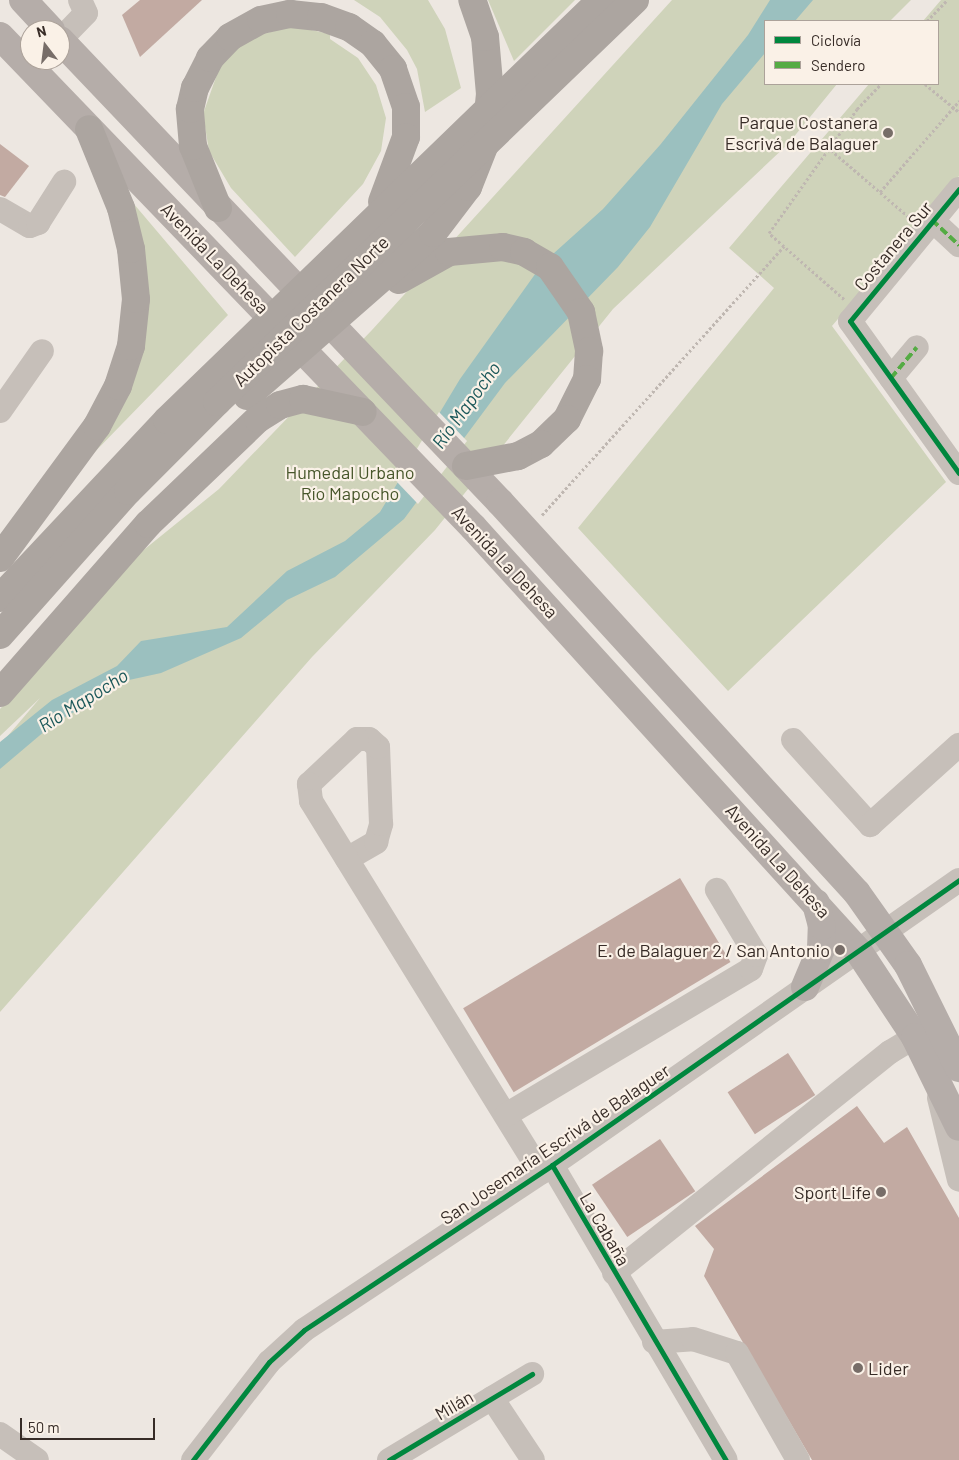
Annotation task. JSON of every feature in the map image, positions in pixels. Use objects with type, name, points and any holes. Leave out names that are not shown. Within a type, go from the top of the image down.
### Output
[{"type":"highway","points":[[128,491],[266,380],[407,275],[441,243],[480,158],[490,112],[489,58],[472,0]]},
{"type":"highway","name":"Autopista Costanera Norte","points":[[0,598],[136,451],[374,216],[600,0]]},
{"type":"highway","name":"Autopista Costanera Norte","points":[[0,636],[128,491],[636,0]]},
{"type":"highway","points":[[218,208],[200,170],[191,132],[190,109],[199,76],[216,50],[238,31],[270,17],[301,14],[330,19],[357,32],[380,51],[399,81],[406,107],[404,149],[374,216]]},
{"type":"highway","points":[[0,558],[96,426],[118,386],[131,346],[136,306],[131,249],[121,208],[89,129]]},
{"type":"highway","points":[[441,243],[513,249],[542,261],[565,282],[581,312],[588,337],[588,373],[579,402],[541,444],[506,461],[466,466]]},
{"type":"highway","points":[[0,694],[181,491],[258,419],[280,405],[314,399],[363,412]]},
{"type":"main road","points":[[26,2],[42,20]]},
{"type":"main road","name":"Avenida La Dehesa","points":[[0,36],[230,273],[473,528],[859,952],[915,1037],[952,1067]]},
{"type":"main road","name":"Avenida La Dehesa","points":[[70,51],[528,532],[888,933],[952,1067],[959,1127]]},
{"type":"main road","points":[[805,987],[822,943],[816,903]]},
{"type":"street","points":[[70,30],[86,13],[80,0]]},
{"type":"street","points":[[0,209],[30,226],[38,222],[64,182]]},
{"type":"street","name":"Costanera Sur","points":[[854,316],[959,189]]},
{"type":"street","points":[[928,225],[959,245]]},
{"type":"street","points":[[854,316],[891,378],[959,473]]},
{"type":"street","points":[[891,378],[917,347]]},
{"type":"street","points":[[0,411],[42,351]]},
{"type":"street","name":"La Cabaña","points":[[347,859],[376,842],[381,824],[378,747],[369,739],[358,739],[309,784],[311,801],[347,859],[506,1115],[546,1169],[614,1273],[726,1460]]},
{"type":"street","points":[[793,740],[870,825],[955,756]]},
{"type":"street","name":"San Josemaría Escrivá de Balaguer","points":[[193,1460],[284,1346],[546,1169],[805,987],[888,933],[959,880]]},
{"type":"street","points":[[506,1115],[751,968],[756,955],[717,890]]},
{"type":"street","points":[[614,1273],[890,1052],[915,1037]]},
{"type":"street","points":[[952,1067],[959,1180]]},
{"type":"street","points":[[654,1342],[693,1339],[737,1353],[798,1460]]},
{"type":"street","name":"Milán","points":[[389,1460],[532,1374]]},
{"type":"street","points":[[492,1398],[533,1460]]},
{"type":"street","points":[[0,1434],[37,1460]]},
{"type":"path","points":[[928,20],[947,0]]},
{"type":"path","points":[[854,316],[769,233],[831,150],[857,110],[880,85]]},
{"type":"path","points":[[926,85],[959,112]]},
{"type":"path","points":[[880,192],[959,102]]},
{"type":"path","points":[[831,150],[880,192],[928,225]]},
{"type":"path","points":[[528,532],[784,246]]},
{"type":"green space","points":[[354,0],[428,0],[445,29],[461,88],[425,112],[417,69],[407,50],[380,17]]},
{"type":"green space","points":[[488,0],[575,0],[514,61]]},
{"type":"green space","name":"Humedal Urbano Río Mapocho","points":[[672,0],[911,0],[891,20],[764,20],[764,85],[836,85],[788,144],[613,309],[435,530],[312,657],[0,1012],[0,745],[40,698],[0,736],[0,709],[135,557],[219,489],[372,330]]},
{"type":"green space","points":[[941,0],[959,0],[959,176],[832,326],[946,482],[728,691],[578,528],[774,288],[729,248],[868,85],[939,85],[939,20],[924,20]]},
{"type":"green space","points":[[293,26],[330,34],[330,39],[358,58],[376,85],[386,118],[381,151],[363,184],[295,257],[231,188],[209,151],[203,114],[221,63],[237,46],[255,36]]},
{"type":"green space","points":[[128,197],[228,315],[86,461],[120,384]]},
{"type":"water","name":"Río Mapocho","points":[[770,0],[813,0],[796,20],[764,20],[764,54],[722,104],[650,227],[618,267],[505,383],[404,519],[335,577],[287,600],[241,638],[161,673],[129,680],[52,725],[0,769],[0,742],[52,700],[117,666],[141,641],[227,627],[287,571],[345,541],[380,512],[460,379],[543,263],[603,209],[660,145],[748,35]]},
{"type":"pier","points":[[439,412],[467,441],[418,504],[397,482]]},
{"type":"building","points":[[140,0],[202,0],[140,57],[122,15]]},
{"type":"building","points":[[0,144],[29,166],[5,197],[0,195]]},
{"type":"building","points":[[680,878],[730,962],[514,1092],[463,1008]]},
{"type":"building","points":[[788,1053],[815,1095],[755,1134],[728,1092]]},
{"type":"building","name":"Lider","points":[[857,1106],[884,1143],[907,1127],[959,1218],[959,1460],[812,1460],[704,1276],[714,1249],[695,1226]]},
{"type":"building","points":[[660,1139],[695,1191],[627,1237],[592,1185]]},
{"type":"marked path","points":[[932,220],[959,245]]},
{"type":"marked path","points":[[891,378],[917,347]]},
{"type":"cycle path","points":[[959,189],[850,321],[959,473]]},
{"type":"cycle path","points":[[193,1460],[269,1362],[304,1330],[552,1165],[959,880]]},
{"type":"cycle path","points":[[552,1165],[726,1460]]},
{"type":"cycle path","points":[[389,1460],[532,1374]]},
{"type":"place","name":"Parque Costanera Escrivá de Balaguer","points":[[888,133]]},
{"type":"place","name":"E. de Balaguer 2 / San Antonio","points":[[840,950]]},
{"type":"place","name":"Sport Life","points":[[881,1192]]},
{"type":"place","name":"Lider","points":[[858,1368]]}]
